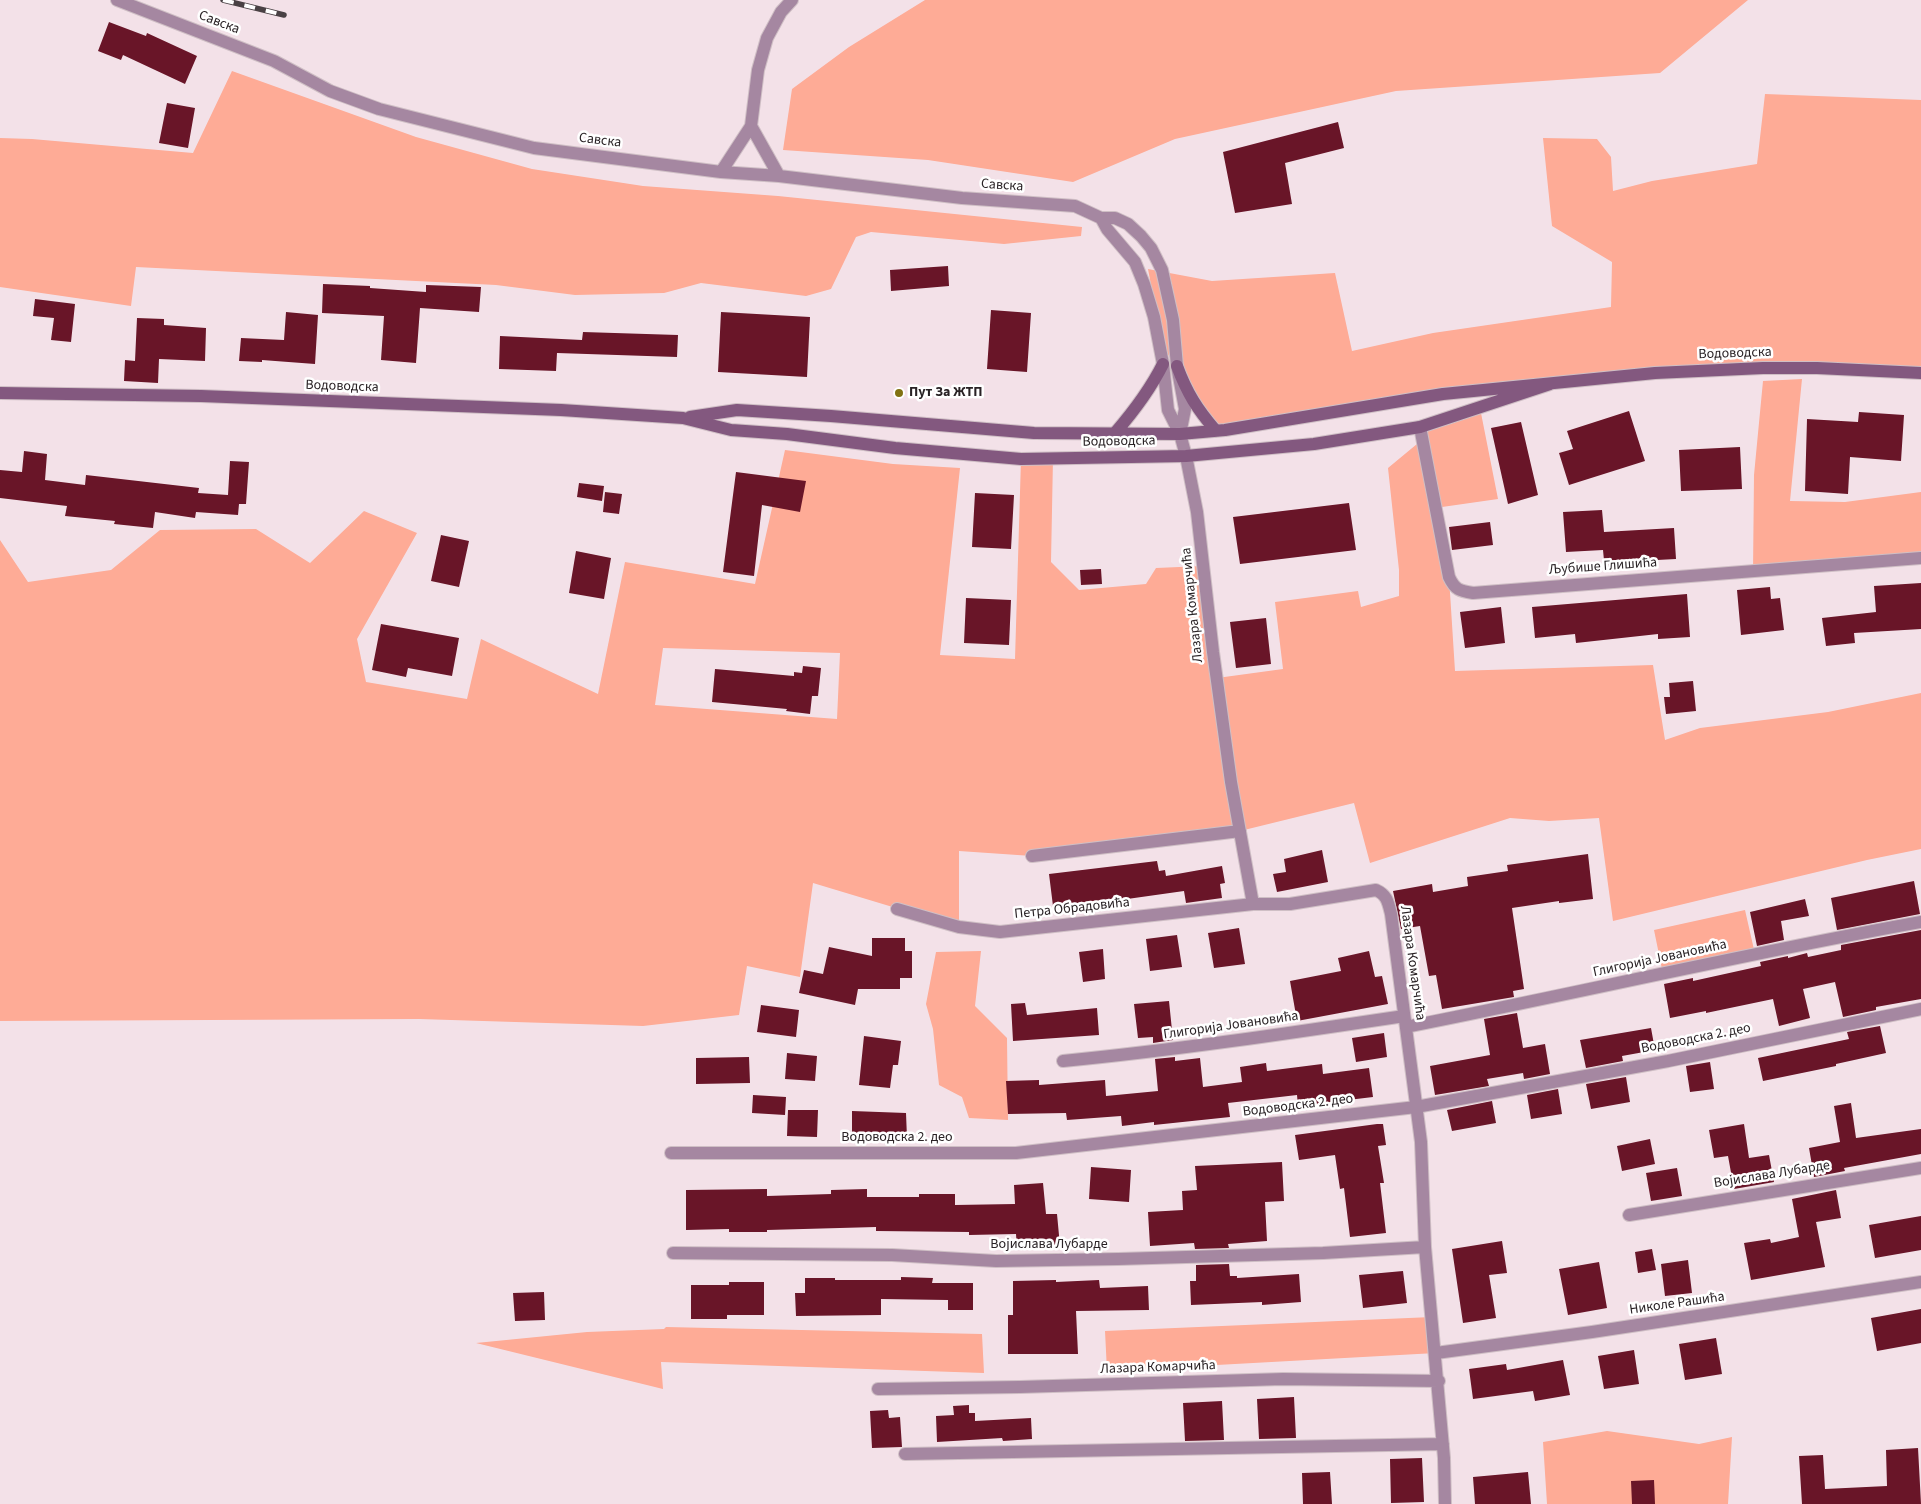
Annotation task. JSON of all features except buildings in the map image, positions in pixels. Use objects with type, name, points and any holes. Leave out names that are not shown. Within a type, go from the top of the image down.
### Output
[{"type":"main road","points":[[1115,433],[1137,408],[1150,389],[1163,364]]},
{"type":"main road","points":[[1177,366],[1185,389],[1197,409],[1216,431]]},
{"type":"main road","name":"Водоводска","points":[[683,418],[737,410],[1034,433],[1180,434],[1216,431],[1443,394],[1655,373],[1763,368],[1817,368],[1921,373]]},
{"type":"main road","name":"Водоводска","points":[[0,393],[201,396],[562,410],[683,418],[731,430],[787,434],[836,442],[1021,459],[1186,456],[1314,444],[1420,426],[1550,384]]},
{"type":"street","name":"Савска","points":[[117,0],[274,61],[330,91],[379,110],[534,148],[721,172],[779,176],[962,198],[1074,206],[1101,218],[1116,218],[1128,224],[1151,248],[1162,270],[1173,320],[1177,366],[1185,409],[1180,434]]},
{"type":"street","points":[[721,172],[751,126],[758,70],[767,38],[781,12],[792,0]]},
{"type":"street","points":[[751,126],[779,176]]},
{"type":"street","name":"Савска","points":[[1101,218],[1135,262],[1144,284],[1154,317],[1163,364],[1168,410],[1180,434],[1186,456]]},
{"type":"street","name":"Љубише Глишића","points":[[1420,426],[1449,578],[1453,587],[1458,591],[1473,593],[1921,558]]},
{"type":"street","name":"Лазара Комарчића","points":[[1186,456],[1197,512],[1213,652],[1240,832],[1253,904],[1290,904],[1376,890],[1383,893],[1388,901],[1421,1142],[1426,1247],[1443,1444],[1444,1504]]},
{"type":"street","points":[[1032,856],[1240,832]]},
{"type":"street","name":"Петра Обрадовића","points":[[896,909],[959,927],[1000,932],[1253,904]]},
{"type":"street","name":"Глигорија Јовановића","points":[[1062,1061],[1147,1053],[1405,1021],[1529,1003],[1764,952],[1921,922]]},
{"type":"street","name":"Водоводска 2. део","points":[[671,1154],[1016,1154],[1416,1107],[1668,1061],[1921,1009]]},
{"type":"street","name":"Војислава Лубарде","points":[[1629,1215],[1921,1168]]},
{"type":"street","name":"Војислава Лубарде","points":[[673,1253],[892,1255],[996,1261],[1323,1253],[1426,1247]]},
{"type":"street","name":"Николе Рашића","points":[[1436,1353],[1592,1332],[1921,1282]]},
{"type":"street","name":"Лазара Комарчића","points":[[878,1389],[1020,1387],[1283,1379],[1438,1381]]},
{"type":"street","points":[[905,1454],[1443,1444]]},
{"type":"shaded area","points":[[925,0],[1748,0],[1660,73],[1396,91],[1175,139],[1073,182],[928,160],[783,150],[792,89],[849,47]]},
{"type":"shaded area","points":[[232,71],[416,137],[532,169],[643,186],[778,196],[1082,227],[1081,236],[1004,244],[871,232],[856,237],[831,289],[806,296],[701,283],[664,293],[575,295],[496,285],[136,267],[131,306],[0,287],[0,138],[193,153]]},
{"type":"shaded area","points":[[1765,94],[1921,100],[1921,374],[1817,368],[1601,378],[1216,431],[1197,409],[1162,343],[1148,269],[1212,281],[1335,273],[1352,351],[1433,333],[1611,307],[1612,262],[1552,226],[1543,138],[1597,139],[1611,157],[1613,191],[1652,181],[1757,164]]},
{"type":"shaded area","points":[[1802,379],[1790,501],[1845,502],[1921,492],[1921,558],[1753,572],[1754,475],[1763,381]]},
{"type":"shaded area","points":[[1480,408],[1498,499],[1435,508],[1449,577],[1455,671],[1653,665],[1665,740],[1700,728],[1828,712],[1921,693],[1921,849],[1867,860],[1613,921],[1599,818],[1549,821],[1510,818],[1370,863],[1354,803],[1240,831],[1032,856],[959,851],[959,927],[813,883],[800,977],[747,966],[739,1015],[643,1026],[419,1019],[0,1021],[0,540],[28,582],[111,570],[160,530],[256,529],[310,563],[364,511],[417,533],[357,639],[366,682],[467,699],[481,639],[598,694],[625,562],[755,584],[785,450],[893,464],[960,468],[940,655],[1015,659],[1021,459],[1053,458],[1051,562],[1079,590],[1146,584],[1156,568],[1203,566],[1217,678],[1283,669],[1275,602],[1358,591],[1361,607],[1399,596],[1399,570],[1388,468],[1423,439],[1420,427]],"holes":[[[663,648],[840,653],[837,719],[655,705]]]},
{"type":"shaded area","points":[[1745,910],[1755,954],[1663,974],[1654,930]]},
{"type":"shaded area","points":[[981,951],[975,1006],[1007,1038],[1008,1120],[969,1118],[962,1097],[939,1085],[933,1029],[926,1004],[936,952]]},
{"type":"shaded area","points":[[1432,1317],[1436,1353],[1107,1371],[1105,1331]]},
{"type":"shaded area","points":[[666,1327],[982,1334],[984,1373],[661,1362],[663,1389],[476,1343],[587,1332],[664,1329]]},
{"type":"shaded area","points":[[1607,1431],[1699,1444],[1732,1437],[1728,1504],[1547,1504],[1543,1442]]},
{"type":"railway","points":[[223,0],[284,15]]},
{"type":"place","name":"Пут За ЖТП","points":[[899,393]]}]
